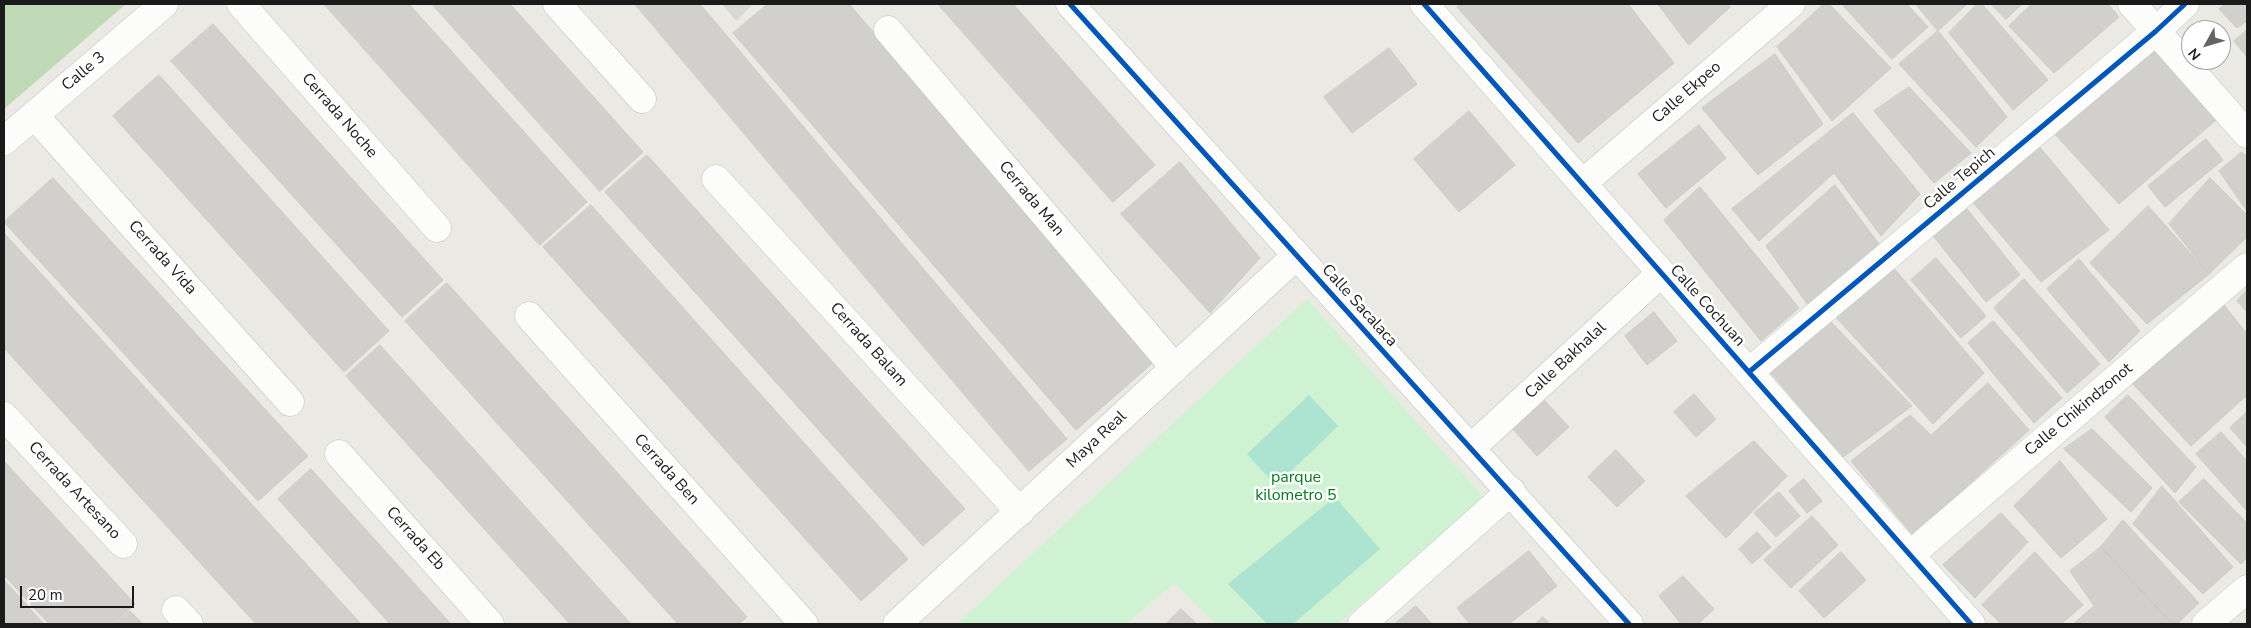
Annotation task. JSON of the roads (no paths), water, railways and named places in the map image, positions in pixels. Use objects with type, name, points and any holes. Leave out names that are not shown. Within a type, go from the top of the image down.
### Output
[{"type":"street","name":"Calle 3","points":[[4,140],[164,4]]},
{"type":"street","name":"Cerrada Noche","points":[[241,4],[437,228]]},
{"type":"street","points":[[557,4],[642,99]]},
{"type":"street","name":"Calle Sacalaca","points":[[1070,4],[1629,624]]},
{"type":"street","name":"Calle Cochuan","points":[[1424,4],[1971,624]]},
{"type":"street","name":"Calle Ekpeo","points":[[1583,183],[1791,4]]},
{"type":"street","points":[[2132,4],[2247,134]]},
{"type":"street","name":"Calle Tepich","points":[[1749,372],[2185,4]]},
{"type":"street","name":"Cerrada Man","points":[[888,30],[1174,368]]},
{"type":"street","name":"Cerrada Vida","points":[[34,115],[290,402]]},
{"type":"street","name":"Cerrada Balam","points":[[716,179],[1020,512]]},
{"type":"street","name":"Maya Real","points":[[897,624],[1296,256]]},
{"type":"street","name":"Calle Chikindzonot","points":[[1910,554],[2247,267]]},
{"type":"street","name":"Calle Bakhalal","points":[[1471,448],[1661,273]]},
{"type":"street","name":"Cerrada Ben","points":[[529,316],[804,624]]},
{"type":"street","name":"Cerrada Artesano","points":[[4,416],[123,544]]},
{"type":"street","name":"Cerrada Eb","points":[[339,454],[490,624]]},
{"type":"street","points":[[1362,624],[1511,491]]},
{"type":"street","points":[[2206,624],[2247,589]]},
{"type":"park label","name":"parque kilometro 5","points":[[1296,487]]}]
